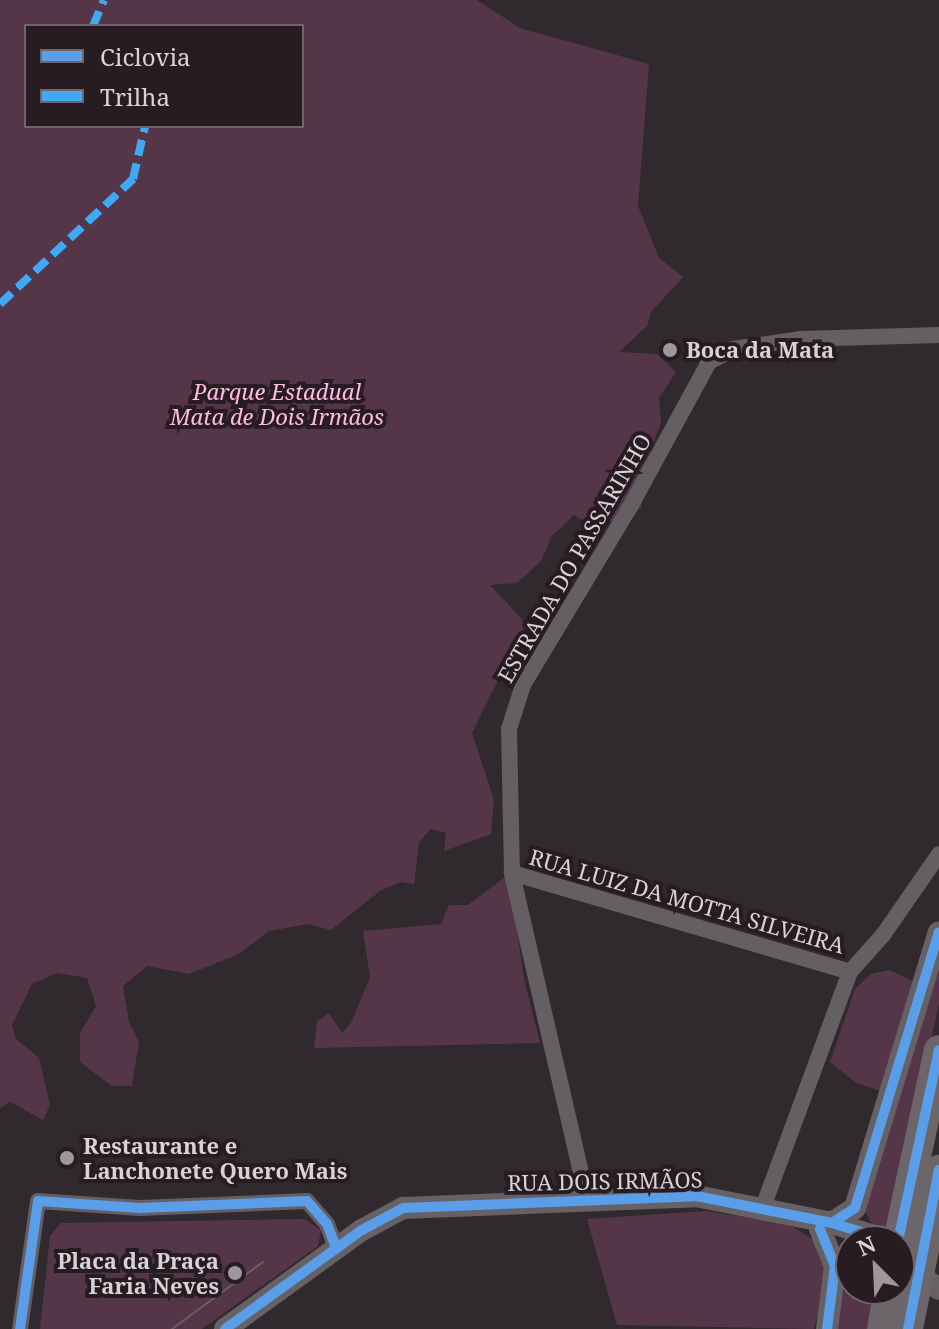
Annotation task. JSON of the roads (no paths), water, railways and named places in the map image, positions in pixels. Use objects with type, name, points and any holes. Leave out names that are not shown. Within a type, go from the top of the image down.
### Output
[{"type":"highway","points":[[895,1326],[918,1210],[939,1050]]},
{"type":"highway","points":[[910,1225],[939,1170]]},
{"type":"highway","points":[[892,1305],[895,1326]]},
{"type":"main road","points":[[857,1225],[856,1206],[939,932]]},
{"type":"main road","name":"RUA DOIS IRMÃOS","points":[[336,1248],[403,1208],[588,1203],[696,1196],[763,1207],[835,1230]]},
{"type":"main road","points":[[827,1329],[835,1266],[819,1224],[856,1206]]},
{"type":"main road","points":[[225,1329],[336,1248]]},
{"type":"main road","points":[[915,1258],[939,1278]]},
{"type":"main road","points":[[915,1272],[939,1289]]},
{"type":"street","name":"ESTRADA DO PASSARINHO","points":[[588,1203],[512,873],[508,753],[514,708],[630,507],[700,373],[720,354],[766,343],[939,335]]},
{"type":"street","points":[[763,1207],[850,972],[883,935],[939,854]]},
{"type":"street","name":"RUA LUIZ DA MOTTA SILVEIRA","points":[[512,873],[850,972]]},
{"type":"street","points":[[20,1329],[38,1201],[140,1208],[307,1201],[327,1224],[336,1248]]},
{"type":"tram line","points":[[172,1329],[263,1262]]},
{"type":"place","name":"Boca da Mata","points":[[670,350]]},
{"type":"place","name":"Restaurante e Lanchonete Quero Mais","points":[[67,1158]]},
{"type":"place","name":"Placa da Praça Faria Neves","points":[[235,1273]]},
{"type":"park label","name":"Parque Estadual Mata de Dois Irmãos","points":[[277,404]]}]
